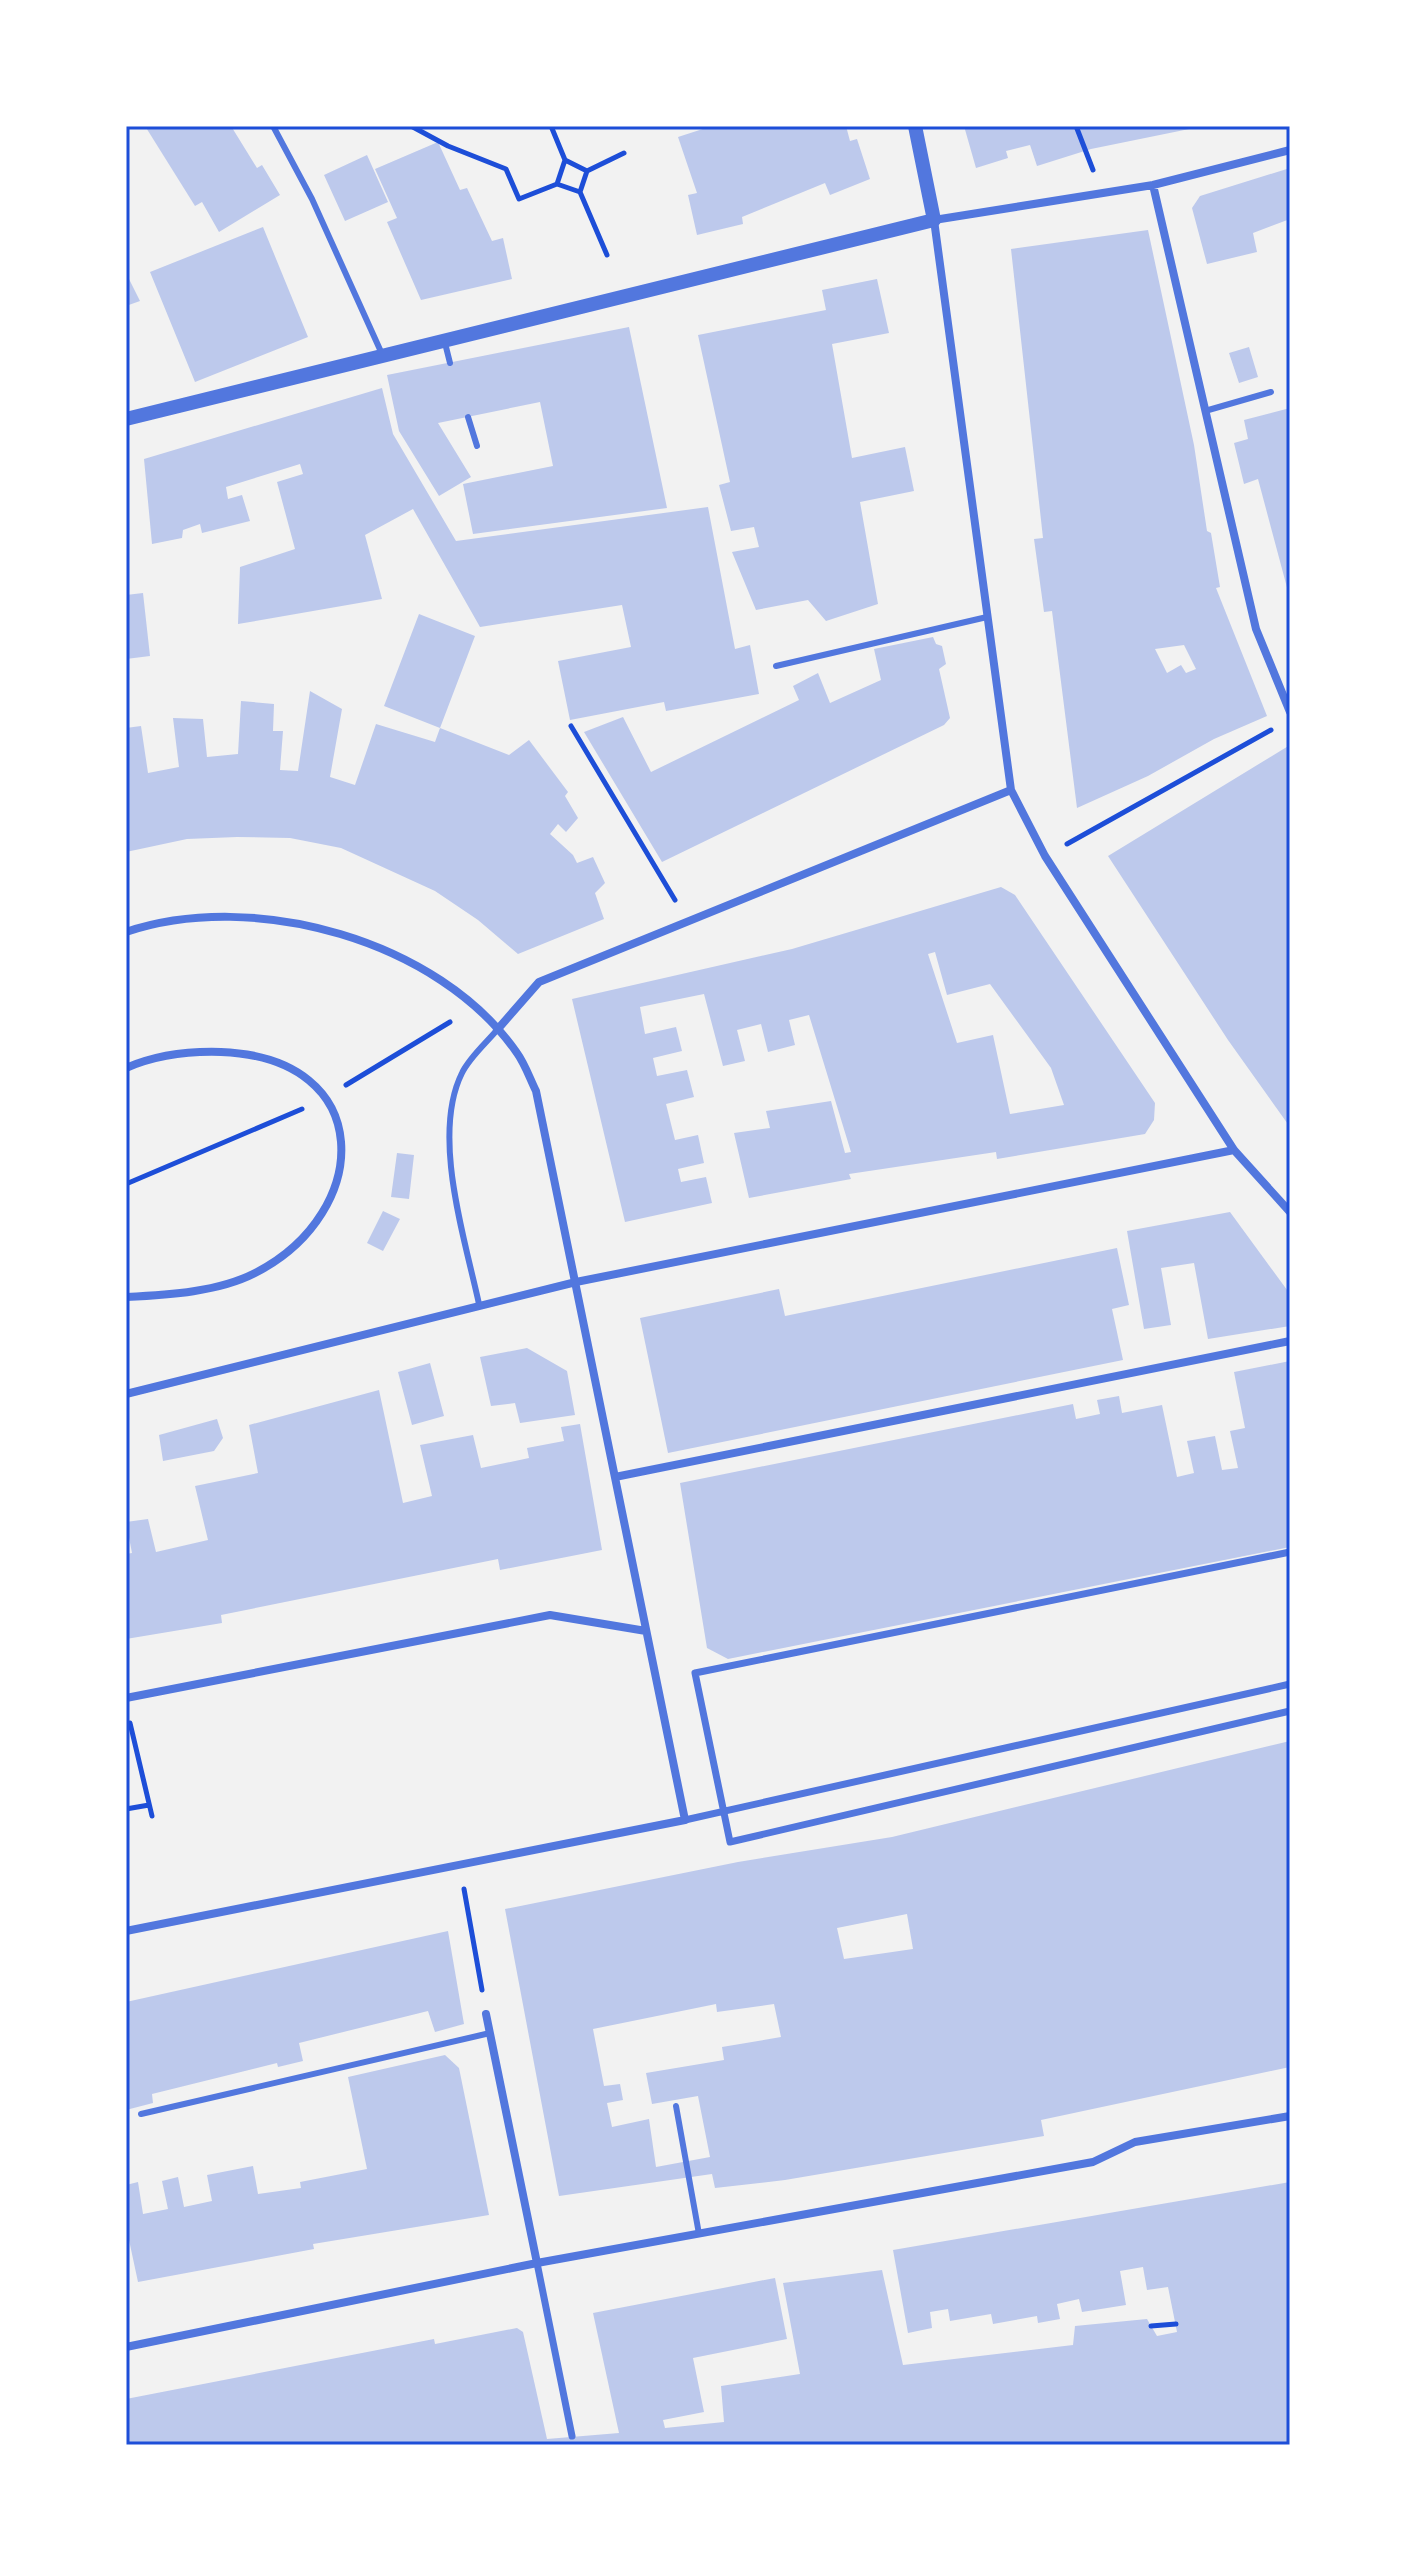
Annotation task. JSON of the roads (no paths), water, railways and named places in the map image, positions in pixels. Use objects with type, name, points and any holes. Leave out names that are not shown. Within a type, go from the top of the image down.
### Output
[{"type":"street","points":[[915,126],[934,220],[1011,790],[1045,856],[1234,1150],[1290,1212]]},
{"type":"street","points":[[126,419],[934,220],[1153,185],[1290,150]]},
{"type":"street","points":[[1153,185],[1256,629],[1290,712]]},
{"type":"street","points":[[497,1030],[539,982],[1011,790]]},
{"type":"street","points":[[126,932],[178,921],[224,917],[314,927],[358,939],[400,957],[475,1007],[517,1053],[536,1091],[685,1820]]},
{"type":"street","points":[[126,1068],[165,1056],[201,1052],[238,1053],[294,1068],[313,1080],[327,1096],[341,1129],[337,1174],[319,1215],[291,1249],[256,1273],[236,1281],[126,1297]]},
{"type":"street","points":[[126,1394],[576,1282],[1234,1150]]},
{"type":"street","points":[[615,1477],[1290,1341]]},
{"type":"street","points":[[1290,1552],[695,1673],[730,1842],[1290,1711]]},
{"type":"street","points":[[126,1698],[550,1615],[646,1631]]},
{"type":"street","points":[[126,1931],[685,1820],[1290,1684]]},
{"type":"street","points":[[486,2014],[572,2436]]},
{"type":"street","points":[[126,2347],[537,2263],[1093,2162],[1135,2142],[1290,2116]]},
{"type":"lane","points":[[273,126],[312,199],[382,354]]},
{"type":"lane","points":[[443,339],[450,363]]},
{"type":"lane","points":[[1205,411],[1271,392]]},
{"type":"lane","points":[[468,417],[477,446]]},
{"type":"lane","points":[[776,666],[987,617]]},
{"type":"lane","points":[[479,1304],[456,1197],[448,1113],[462,1072],[497,1030]]},
{"type":"lane","points":[[141,2114],[490,2033]]},
{"type":"lane","points":[[676,2106],[699,2234]]}]
